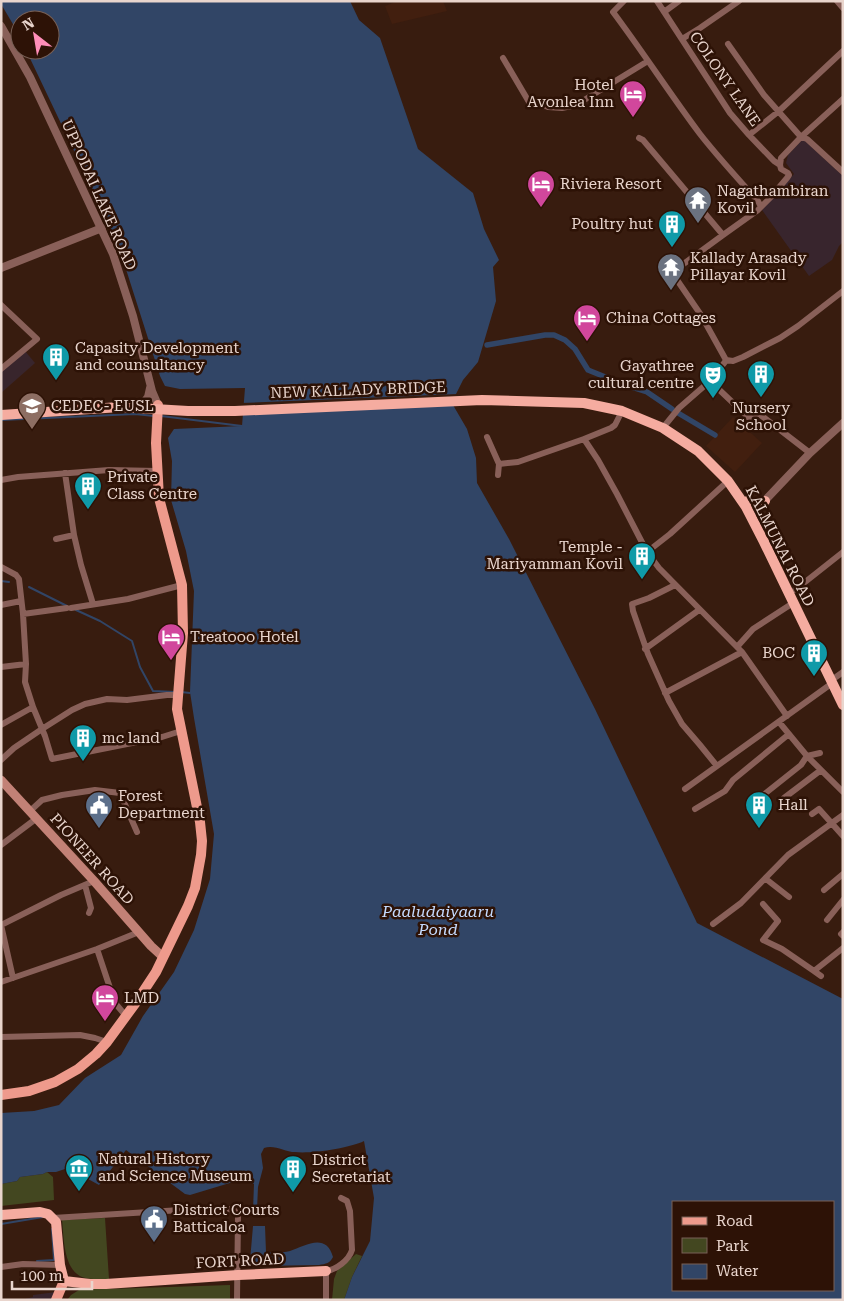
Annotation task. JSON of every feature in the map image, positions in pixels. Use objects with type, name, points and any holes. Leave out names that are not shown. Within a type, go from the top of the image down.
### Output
[{"type":"highway","name":"KALMUNAI ROAD","points":[[482,398],[584,398],[606,402],[636,410],[696,444],[732,479],[749,500],[795,590],[843,691]]},
{"type":"highway","name":"KALMUNAI ROAD","points":[[482,398],[584,402],[622,411],[665,426],[698,451],[728,481],[746,508],[793,603],[837,678],[843,705]]},
{"type":"highway","name":"NEW KALLADY BRIDGE","points":[[161,408],[235,409],[482,398]]},
{"type":"highway","points":[[1,408],[142,405],[161,408]]},
{"type":"highway","points":[[1,415],[120,407],[161,408]]},
{"type":"highway","points":[[749,500],[755,504],[765,501]]},
{"type":"highway","points":[[1,1215],[40,1212],[48,1214],[53,1218],[56,1225],[60,1265],[64,1281]]},
{"type":"highway","name":"FORT ROAD","points":[[64,1281],[106,1284],[326,1271]]},
{"type":"main road","points":[[1,1095],[29,1091],[55,1082],[86,1063],[107,1042],[147,987],[188,906],[195,888],[202,841],[200,822],[177,708],[183,633],[182,585],[159,498],[156,443],[157,423],[161,414],[161,408]]},
{"type":"main road","name":"PIONEER ROAD","points":[[1,780],[163,957]]},
{"type":"main road","points":[[56,1300],[64,1281]]},
{"type":"street","points":[[624,1],[612,12],[700,134],[758,201],[761,207]]},
{"type":"street","name":"COLONY LANE","points":[[657,1],[730,113],[749,135],[780,165]]},
{"type":"street","points":[[664,12],[679,1]]},
{"type":"street","points":[[682,39],[739,1]]},
{"type":"street","points":[[837,1],[843,8]]},
{"type":"street","name":"UPPODAI LAKE ROAD","points":[[1,26],[30,77],[113,254],[142,348],[150,383],[161,408]]},
{"type":"street","points":[[728,44],[764,95],[800,137],[807,139],[843,172]]},
{"type":"street","points":[[749,135],[779,111],[843,51]]},
{"type":"street","points":[[503,58],[529,102],[562,108],[576,105],[648,61]]},
{"type":"street","points":[[726,360],[701,315],[673,273],[758,210],[771,197],[789,175],[780,165],[781,158],[800,137],[843,100]]},
{"type":"street","points":[[639,138],[649,147],[722,235]]},
{"type":"street","points":[[1,268],[102,228]]},
{"type":"street","points":[[726,360],[733,361],[743,357],[780,338],[843,291]]},
{"type":"street","points":[[1,305],[37,339],[1,369]]},
{"type":"street","points":[[665,426],[679,408],[710,381],[714,372],[726,360]]},
{"type":"street","points":[[710,381],[749,418],[758,413],[810,454]]},
{"type":"street","points":[[142,405],[148,398],[150,383]]},
{"type":"street","points":[[499,464],[518,462],[611,428],[615,425],[622,411]]},
{"type":"street","points":[[755,512],[810,454],[843,423]]},
{"type":"street","points":[[487,437],[499,464],[498,475]]},
{"type":"street","points":[[584,439],[608,477],[647,552],[659,568],[739,650],[787,716]]},
{"type":"street","points":[[1,480],[110,470],[157,471]]},
{"type":"street","points":[[65,473],[74,535],[93,604]]},
{"type":"street","points":[[647,552],[670,534],[728,481]]},
{"type":"street","points":[[56,539],[74,535]]},
{"type":"street","points":[[795,590],[843,552]]},
{"type":"street","points":[[1,567],[16,575],[19,580],[26,664],[25,682],[32,707],[52,759],[181,732]]},
{"type":"street","points":[[23,614],[128,599],[182,585]]},
{"type":"street","points":[[675,585],[632,604],[633,611],[645,649],[665,693],[682,724],[717,766]]},
{"type":"street","points":[[1,606],[21,601]]},
{"type":"street","points":[[665,693],[739,650],[753,629],[793,603]]},
{"type":"street","points":[[645,649],[700,610]]},
{"type":"street","points":[[1,667],[26,664]]},
{"type":"street","points":[[684,789],[779,722],[837,678]]},
{"type":"street","points":[[1,760],[14,748],[42,729],[85,704],[106,699],[127,700],[178,695]]},
{"type":"street","points":[[1,725],[32,707]]},
{"type":"street","points":[[779,722],[806,756],[843,792]]},
{"type":"street","points":[[695,809],[725,791],[733,780],[789,734]]},
{"type":"street","points":[[757,800],[801,765],[806,756],[820,753]]},
{"type":"street","points":[[784,798],[821,770]]},
{"type":"street","points":[[1,845],[33,815],[42,800],[95,790],[120,793],[137,832]]},
{"type":"street","points":[[812,814],[819,809],[843,836]]},
{"type":"street","points":[[713,924],[741,903],[766,880],[788,855],[843,815]]},
{"type":"street","points":[[824,890],[843,874]]},
{"type":"street","points":[[766,880],[789,897]]},
{"type":"street","points":[[13,978],[1,925],[94,881]]},
{"type":"street","points":[[85,885],[91,908],[90,913]]},
{"type":"street","points":[[827,920],[843,900]]},
{"type":"street","points":[[763,904],[778,921],[763,940],[782,949],[821,976]]},
{"type":"street","points":[[1,982],[97,949],[139,932]]},
{"type":"street","points":[[814,971],[843,948]]},
{"type":"street","points":[[97,949],[115,1003],[126,1016]]},
{"type":"street","points":[[1,1037],[80,1035],[107,1042]]},
{"type":"street","name":"FORT ROAD","points":[[326,1271],[335,1269],[352,1253],[350,1211],[347,1201],[341,1198]]},
{"type":"street","points":[[53,1218],[181,1210],[233,1209],[238,1214],[237,1300]]},
{"type":"street","points":[[1,1267],[23,1264],[60,1265]]},
{"type":"street","points":[[326,1271],[326,1300]]},
{"type":"shaded area","points":[[398,1],[443,1],[447,11],[392,24],[385,6]]},
{"type":"shaded area","points":[[803,139],[843,176],[843,242],[832,260],[809,276],[762,210],[794,174],[786,163],[788,155]]},
{"type":"shaded area","points":[[25,351],[35,363],[1,393],[1,370]]},
{"type":"shaded area","points":[[733,417],[762,443],[735,472],[706,446]]},
{"type":"shaded area","points":[[56,1292],[53,1300],[21,1300],[33,1297],[33,1295]]},
{"type":"green space","points":[[47,1172],[53,1177],[54,1200],[1,1206],[1,1184],[17,1181],[20,1177]]},
{"type":"green space","points":[[105,1218],[109,1279],[82,1277],[71,1267],[68,1260],[62,1220]]},
{"type":"green space","points":[[356,1254],[362,1256],[344,1300],[332,1300],[334,1279],[337,1271]]},
{"type":"green space","points":[[230,1285],[230,1300],[67,1300],[79,1290],[89,1288]]},
{"type":"water","name":"Paaludaiyaaru Pond","points":[[1,1],[350,1],[359,20],[380,38],[418,149],[473,193],[484,229],[499,260],[493,267],[496,301],[478,362],[463,380],[453,405],[467,429],[476,458],[477,483],[509,539],[595,709],[697,923],[843,999],[843,1300],[344,1300],[352,1277],[370,1241],[374,1198],[364,1141],[340,1148],[311,1152],[291,1152],[272,1147],[264,1148],[261,1154],[263,1168],[258,1187],[257,1210],[253,1210],[254,1184],[250,1181],[243,1179],[190,1195],[185,1194],[126,1150],[99,1185],[68,1168],[56,1172],[20,1177],[17,1181],[1,1184],[1,1113],[34,1111],[59,1105],[85,1078],[121,1055],[143,1016],[174,972],[194,930],[210,879],[214,834],[190,692],[194,591],[186,551],[171,500],[172,461],[168,438],[174,429],[242,426],[245,388],[180,389],[165,386],[160,376],[117,241],[31,60],[60,60],[60,10],[10,10],[10,19]]},
{"type":"water","points":[[253,1226],[265,1226],[266,1252],[287,1252],[308,1244],[320,1243],[330,1249],[333,1257],[328,1263],[319,1265],[253,1265],[250,1261]]},
{"type":"pier","points":[[458,394],[456,404],[241,413],[241,403]]},
{"type":"waterway","points":[[487,345],[554,335],[565,340],[575,349],[588,370],[647,392],[672,409]]},
{"type":"waterway","points":[[678,413],[715,435]]},
{"type":"waterway","points":[[1,420],[135,414],[154,416]]},
{"type":"waterway","points":[[161,416],[242,426]]},
{"type":"waterway","points":[[1,581],[9,582]]},
{"type":"waterway","points":[[29,587],[67,606]]},
{"type":"waterway","points":[[76,610],[100,621],[132,641],[140,667],[153,691],[175,692]]},
{"type":"waterway","points":[[181,692],[190,693]]},
{"type":"waterway","points":[[1,1224],[43,1217]]},
{"type":"waterway","points":[[37,1261],[54,1260],[52,1229]]},
{"type":"place","name":"Hotel Avonlea Inn","points":[[633,118]]},
{"type":"place","name":"Riviera Resort","points":[[541,208]]},
{"type":"place","name":"Nagathambiran Kovil","points":[[698,224]]},
{"type":"place","name":"Poultry hut","points":[[672,248]]},
{"type":"place","name":"Kallady Arasady Pillayar Kovil","points":[[671,291]]},
{"type":"place","name":"China Cottages","points":[[587,342]]},
{"type":"place","name":"Capasity Development and counsultancy","points":[[56,381]]},
{"type":"place","name":"Nursery School","points":[[761,398]]},
{"type":"place","name":"Gayathree cultural centre","points":[[713,399]]},
{"type":"place","name":"CEDEC- EUSL","points":[[32,430]]},
{"type":"place","name":"Private Class Centre","points":[[88,510]]},
{"type":"place","name":"Temple - Mariyamman Kovil","points":[[642,580]]},
{"type":"place","name":"Treatooo Hotel","points":[[171,661]]},
{"type":"place","name":"BOC","points":[[814,677]]},
{"type":"place","name":"mc land","points":[[83,762]]},
{"type":"place","name":"Forest Department","points":[[99,829]]},
{"type":"place","name":"Hall","points":[[759,829]]},
{"type":"place","name":"LMD","points":[[105,1022]]},
{"type":"place","name":"Natural History and Science Museum","points":[[79,1192]]},
{"type":"place","name":"District Secretariat","points":[[293,1193]]},
{"type":"place","name":"District Courts Batticaloa","points":[[154,1243]]}]
